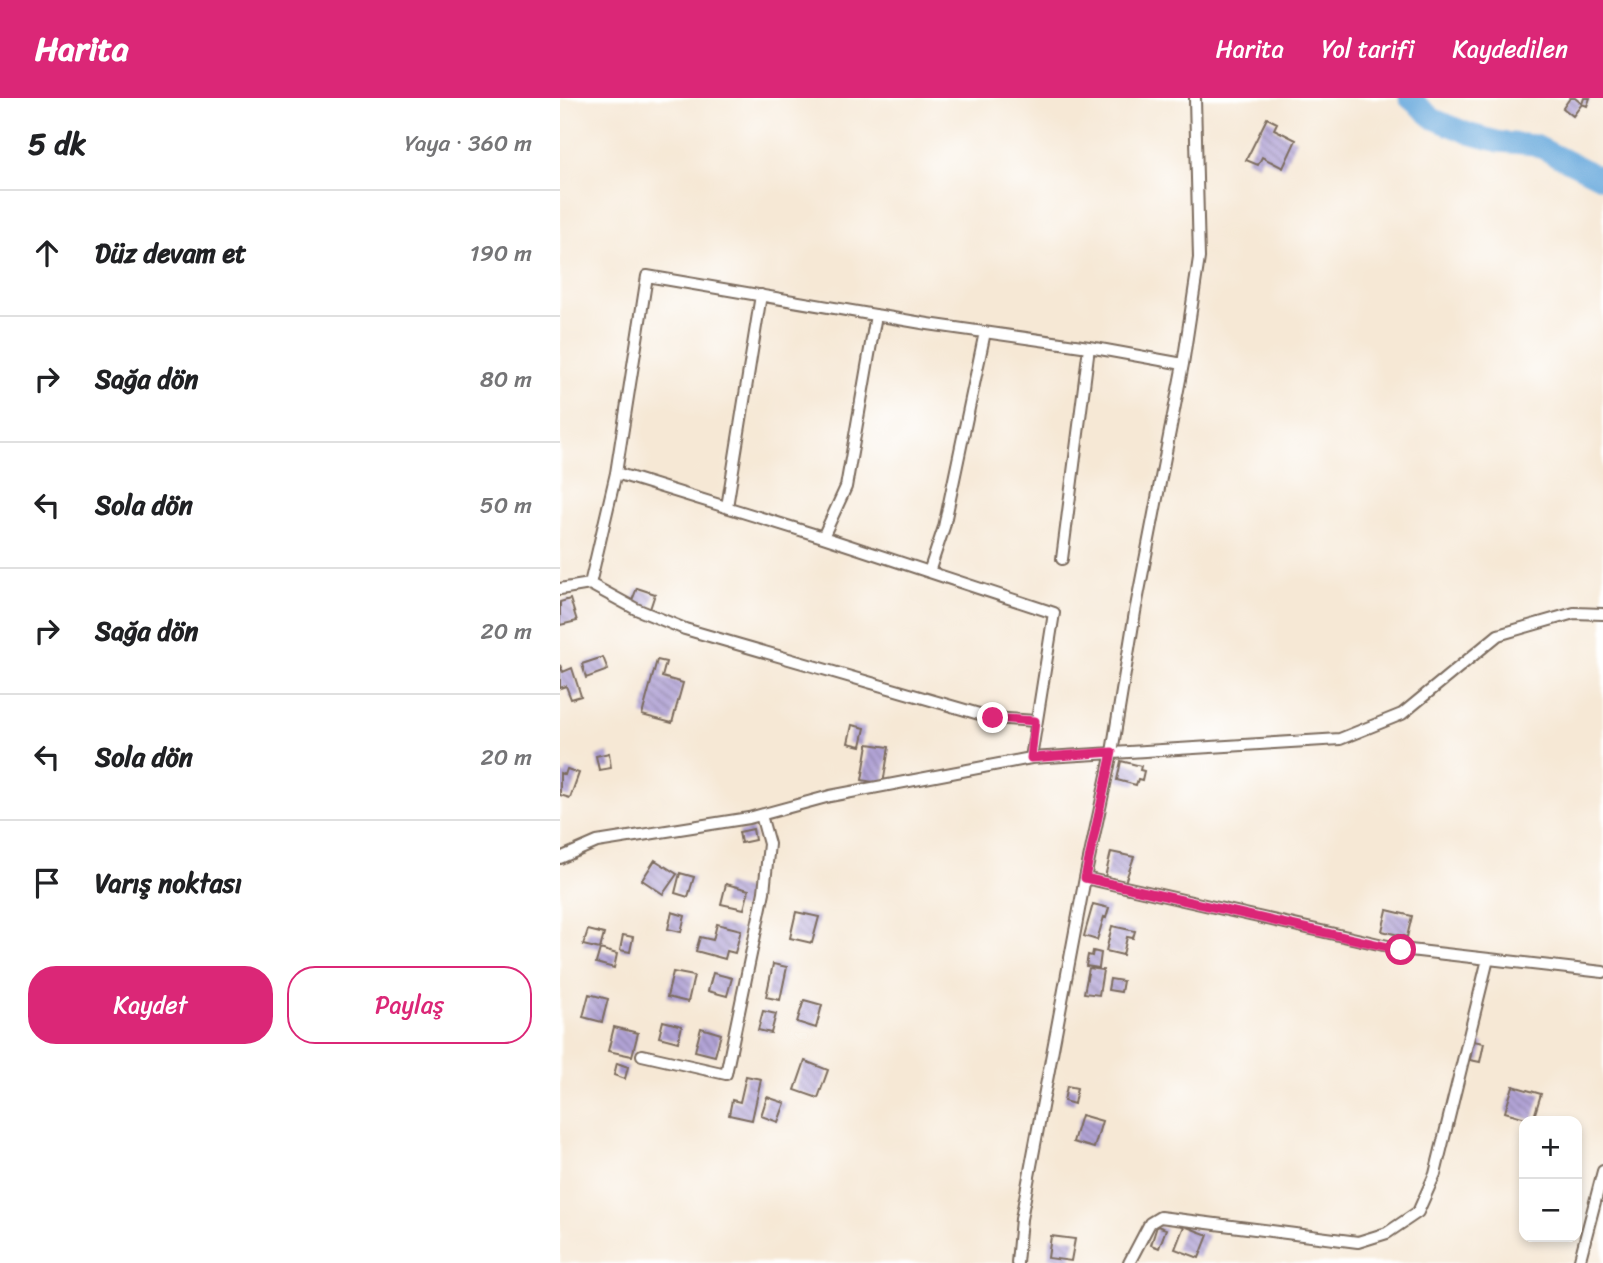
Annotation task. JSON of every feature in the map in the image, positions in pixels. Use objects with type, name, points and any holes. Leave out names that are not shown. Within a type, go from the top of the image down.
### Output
[{"type":"street","points":[[1017,1263],[1021,1219],[1110,752],[1199,258],[1195,98]]},
{"type":"street","points":[[590,584],[616,473],[647,276],[1178,363]]},
{"type":"street","points":[[727,507],[761,295]]},
{"type":"street","points":[[823,537],[846,487],[876,315]]},
{"type":"street","points":[[929,572],[944,527],[985,332]]},
{"type":"street","points":[[1062,559],[1090,347]]},
{"type":"street","points":[[616,473],[1054,613],[1031,758]]},
{"type":"street","points":[[560,589],[590,584],[636,609],[685,629],[993,718],[1035,721]]},
{"type":"street","points":[[560,858],[597,842],[761,815],[830,796],[1031,758],[1340,739],[1402,714],[1498,635],[1574,613],[1603,614]]},
{"type":"street","points":[[642,1055],[726,1074],[764,892],[769,845],[761,815]]},
{"type":"street","points":[[1085,878],[1401,950],[1603,972]]},
{"type":"street","points":[[1129,1263],[1150,1223],[1160,1217],[1359,1242],[1387,1233],[1419,1212],[1435,1174],[1488,959]]},
{"type":"street","points":[[1579,1263],[1603,1171]]},
{"type":"building","points":[[1570,98],[1575,98],[1582,104],[1573,116],[1563,108]]},
{"type":"building","points":[[1584,98],[1590,98],[1587,106],[1582,104]]},
{"type":"building","points":[[1267,118],[1277,123],[1274,129],[1296,140],[1283,168],[1262,157],[1258,165],[1246,160]]},
{"type":"building","points":[[637,588],[655,594],[650,609],[631,603]]},
{"type":"building","points":[[570,599],[577,621],[560,625],[560,602]]},
{"type":"building","points":[[603,657],[608,670],[586,678],[582,664]]},
{"type":"building","points":[[657,660],[666,662],[662,677],[683,683],[672,723],[642,715]]},
{"type":"building","points":[[560,665],[563,672],[572,668],[581,696],[571,699],[566,686],[560,688]]},
{"type":"building","points":[[852,725],[865,728],[861,746],[848,743]]},
{"type":"building","points":[[868,744],[889,747],[883,784],[862,780]]},
{"type":"building","points":[[609,753],[611,768],[599,770],[596,756]]},
{"type":"building","points":[[1121,761],[1141,766],[1140,770],[1144,771],[1142,780],[1138,779],[1136,785],[1117,780]]},
{"type":"building","points":[[567,769],[579,773],[570,798],[560,795],[560,773],[565,775]]},
{"type":"building","points":[[753,829],[755,840],[741,843],[739,832]]},
{"type":"building","points":[[1111,852],[1134,857],[1125,882],[1105,877]]},
{"type":"building","points":[[655,860],[677,874],[663,894],[642,880]]},
{"type":"building","points":[[680,873],[694,877],[688,897],[675,893]]},
{"type":"building","points":[[726,884],[749,890],[744,909],[721,904]]},
{"type":"building","points":[[1093,904],[1109,908],[1097,940],[1084,936]]},
{"type":"building","points":[[1387,910],[1412,916],[1407,937],[1382,931]]},
{"type":"building","points":[[672,912],[685,916],[681,932],[668,929]]},
{"type":"building","points":[[796,912],[819,917],[812,943],[790,938]]},
{"type":"building","points":[[717,924],[741,930],[735,953],[727,951],[725,959],[696,951],[700,937],[713,940]]},
{"type":"building","points":[[1112,926],[1135,931],[1133,938],[1127,937],[1123,955],[1106,951]]},
{"type":"building","points":[[588,930],[604,934],[600,949],[583,945]]},
{"type":"building","points":[[623,935],[633,937],[630,952],[620,950]]},
{"type":"building","points":[[600,949],[617,954],[614,968],[596,963]]},
{"type":"building","points":[[1093,951],[1101,953],[1099,968],[1086,966],[1088,955],[1092,956]]},
{"type":"building","points":[[773,964],[787,967],[780,1000],[766,997]]},
{"type":"building","points":[[1089,968],[1103,970],[1099,995],[1084,993]]},
{"type":"building","points":[[673,972],[694,976],[688,1002],[667,997]]},
{"type":"building","points":[[713,973],[732,978],[727,996],[708,991]]},
{"type":"building","points":[[1110,979],[1123,981],[1121,992],[1108,990]]},
{"type":"building","points":[[589,994],[608,999],[602,1022],[583,1017]]},
{"type":"building","points":[[804,1000],[822,1005],[816,1028],[797,1022]]},
{"type":"building","points":[[763,1011],[776,1014],[771,1033],[758,1030]]},
{"type":"building","points":[[663,1021],[682,1026],[678,1042],[659,1037]]},
{"type":"building","points":[[614,1027],[638,1033],[632,1056],[608,1051]]},
{"type":"building","points":[[701,1028],[721,1034],[715,1056],[695,1051]]},
{"type":"building","points":[[1473,1041],[1484,1043],[1480,1062],[1470,1060]]},
{"type":"building","points":[[805,1061],[828,1070],[818,1098],[795,1090]]},
{"type":"building","points":[[617,1063],[628,1067],[625,1079],[614,1075]]},
{"type":"building","points":[[746,1076],[761,1079],[752,1120],[729,1115],[732,1100],[740,1102]]},
{"type":"building","points":[[1067,1086],[1077,1088],[1074,1104],[1064,1101]]},
{"type":"building","points":[[1513,1086],[1541,1094],[1534,1116],[1505,1112]]},
{"type":"building","points":[[767,1097],[785,1103],[778,1122],[761,1116]]},
{"type":"building","points":[[1081,1115],[1102,1121],[1094,1148],[1073,1142]]},
{"type":"building","points":[[1157,1226],[1166,1229],[1159,1248],[1151,1245]]},
{"type":"building","points":[[1184,1226],[1208,1235],[1199,1258],[1175,1249]]},
{"type":"building","points":[[1051,1236],[1075,1239],[1071,1261],[1048,1258]]},
{"type":"waterway","points":[[1409,98],[1434,119],[1470,134],[1500,142],[1535,145],[1603,179]]},
{"type":"route","points":[[993,718],[1035,721],[1031,758],[1112,752],[1085,878],[1401,950]]}]
